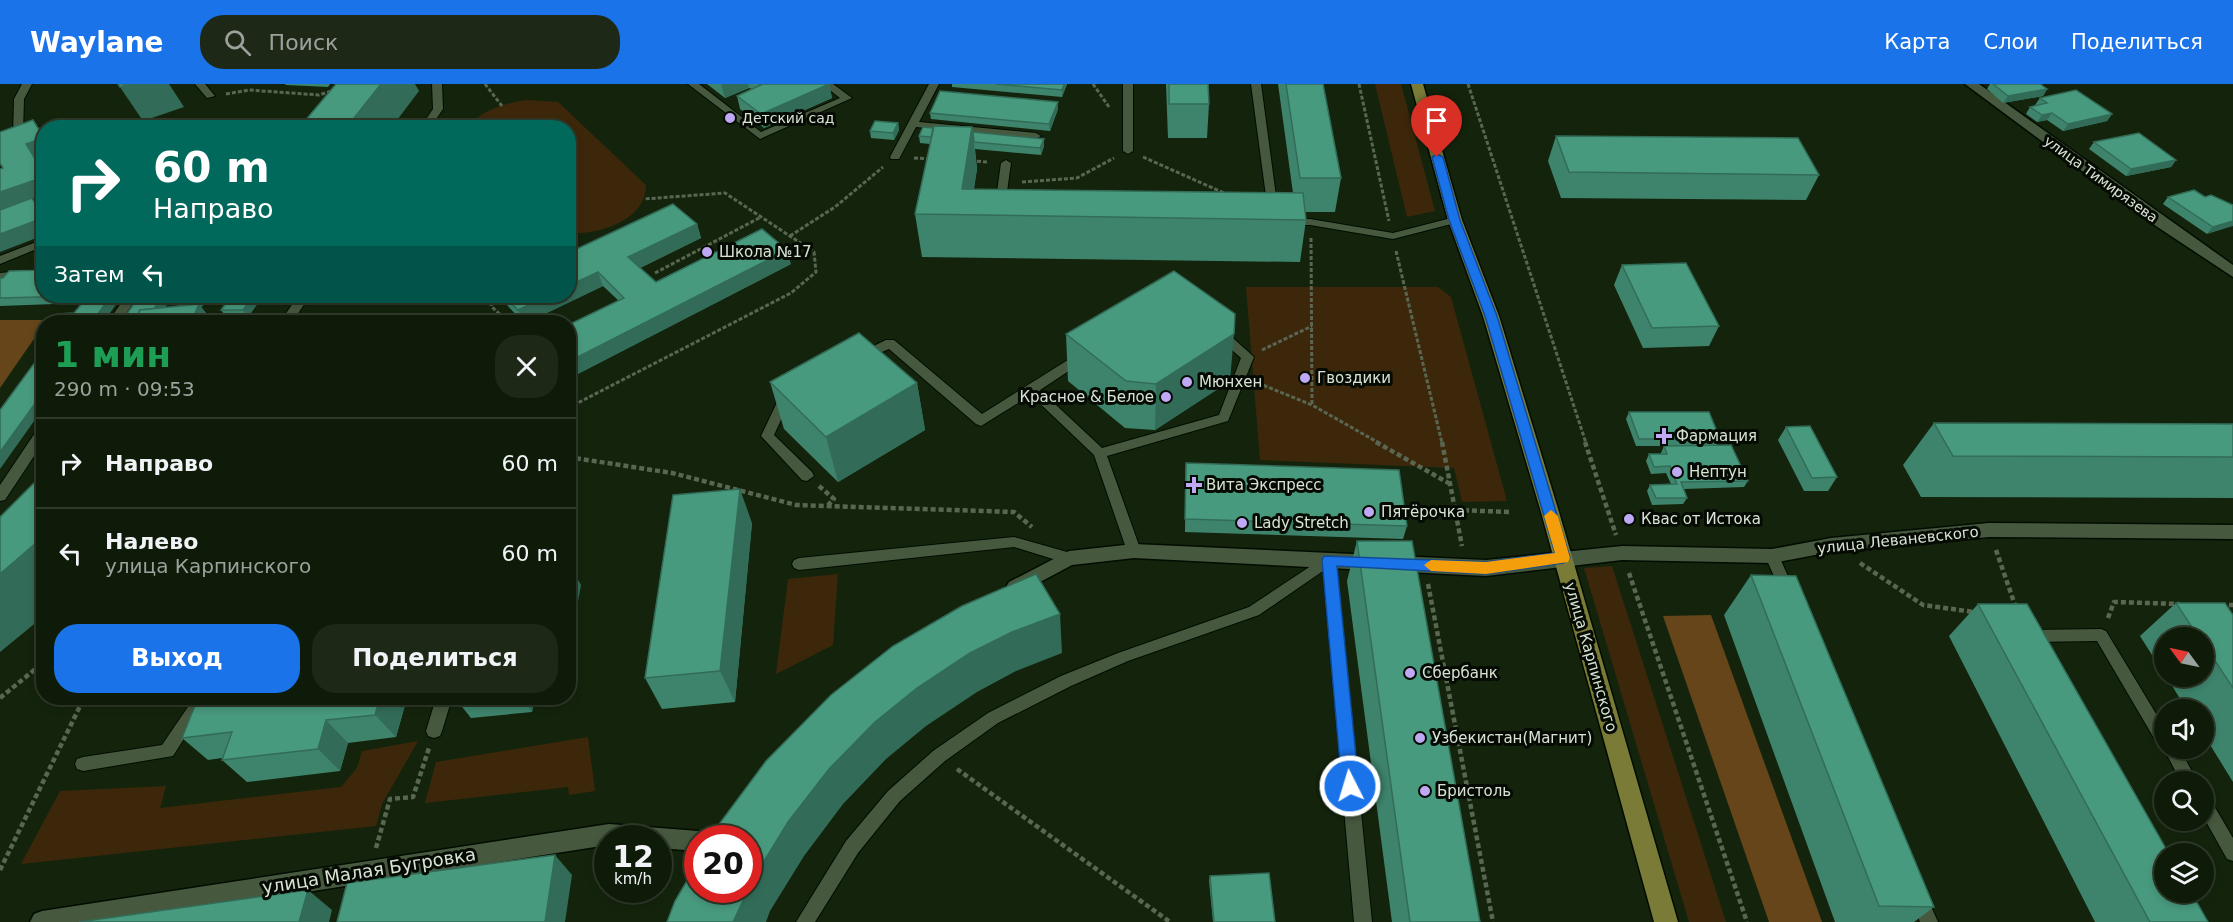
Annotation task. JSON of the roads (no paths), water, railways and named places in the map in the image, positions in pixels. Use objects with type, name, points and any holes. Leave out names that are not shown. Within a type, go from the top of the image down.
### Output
[{"type":"main road","name":"улица Карпинского","points":[[1417,84],[1455,220],[1491,316],[1563,558],[1666,922]]},
{"type":"street","name":"улица Тимирязева","points":[[1971,84],[2161,223],[2233,272]]},
{"type":"street","name":"улица Леваневского","points":[[1069,558],[1134,551],[1486,568],[1622,553],[1772,556],[1831,545],[1989,531],[2233,531]]},
{"type":"street","points":[[996,598],[1069,558]]},
{"type":"street","name":"улица Малая Бугровка","points":[[42,922],[609,834],[684,840]]},
{"type":"lane","points":[[18,137],[19,99],[27,84]]},
{"type":"lane","points":[[200,84],[210,96]]},
{"type":"lane","points":[[430,120],[438,109],[436,84]]},
{"type":"lane","points":[[693,84],[760,136],[847,98],[827,84]]},
{"type":"lane","points":[[1128,84],[1128,151]]},
{"type":"lane","points":[[1256,84],[1269,222],[1310,222],[1393,236],[1455,220]]},
{"type":"lane","points":[[895,157],[935,89]]},
{"type":"lane","points":[[913,124],[1036,136]]},
{"type":"lane","points":[[0,144],[36,131]]},
{"type":"lane","points":[[1006,163],[999,217],[1011,217]]},
{"type":"lane","points":[[0,260],[36,245]]},
{"type":"lane","points":[[0,277],[36,274]]},
{"type":"lane","points":[[1100,453],[1224,418],[1248,357],[1212,326]]},
{"type":"lane","points":[[849,363],[890,343],[981,421],[1096,346]]},
{"type":"lane","points":[[797,389],[787,394],[767,436],[807,476]]},
{"type":"lane","points":[[1032,389],[1100,453],[1134,551]]},
{"type":"lane","points":[[0,496],[36,442]]},
{"type":"lane","points":[[799,564],[1014,542],[1069,558]]},
{"type":"lane","points":[[1772,556],[1795,609]]},
{"type":"lane","points":[[805,922],[852,847],[894,796],[939,756],[993,718],[1066,681],[1193,630],[1254,611],[1329,560],[1363,922]]},
{"type":"lane","points":[[2040,657],[2029,636],[2101,635],[2154,723]]},
{"type":"lane","points":[[83,764],[167,751],[197,705]]},
{"type":"lane","points":[[434,731],[442,705]]},
{"type":"lane","points":[[2214,821],[2233,853]]},
{"type":"lane","points":[[1911,879],[1929,922]]},
{"type":"place","name":"Детский сад","points":[[730,118]]},
{"type":"place","name":"Школа №17","points":[[707,252]]},
{"type":"place","name":"Гвоздики","points":[[1305,378]]},
{"type":"place","name":"Мюнхен","points":[[1187,382]]},
{"type":"place","name":"Красное & Белое","points":[[1166,397]]},
{"type":"place","name":"Фармация","points":[[1664,436]]},
{"type":"place","name":"Нептун","points":[[1677,472]]},
{"type":"place","name":"Вита Экспресс","points":[[1194,485]]},
{"type":"place","name":"Пятёрочка","points":[[1369,512]]},
{"type":"place","name":"Квас от Истока","points":[[1629,519]]},
{"type":"place","name":"Lady Stretch","points":[[1242,523]]},
{"type":"place","name":"Сбербанк","points":[[1410,673]]},
{"type":"place","name":"Узбекистан(Магнит)","points":[[1420,738]]},
{"type":"place","name":"Бристоль","points":[[1425,791]]}]
